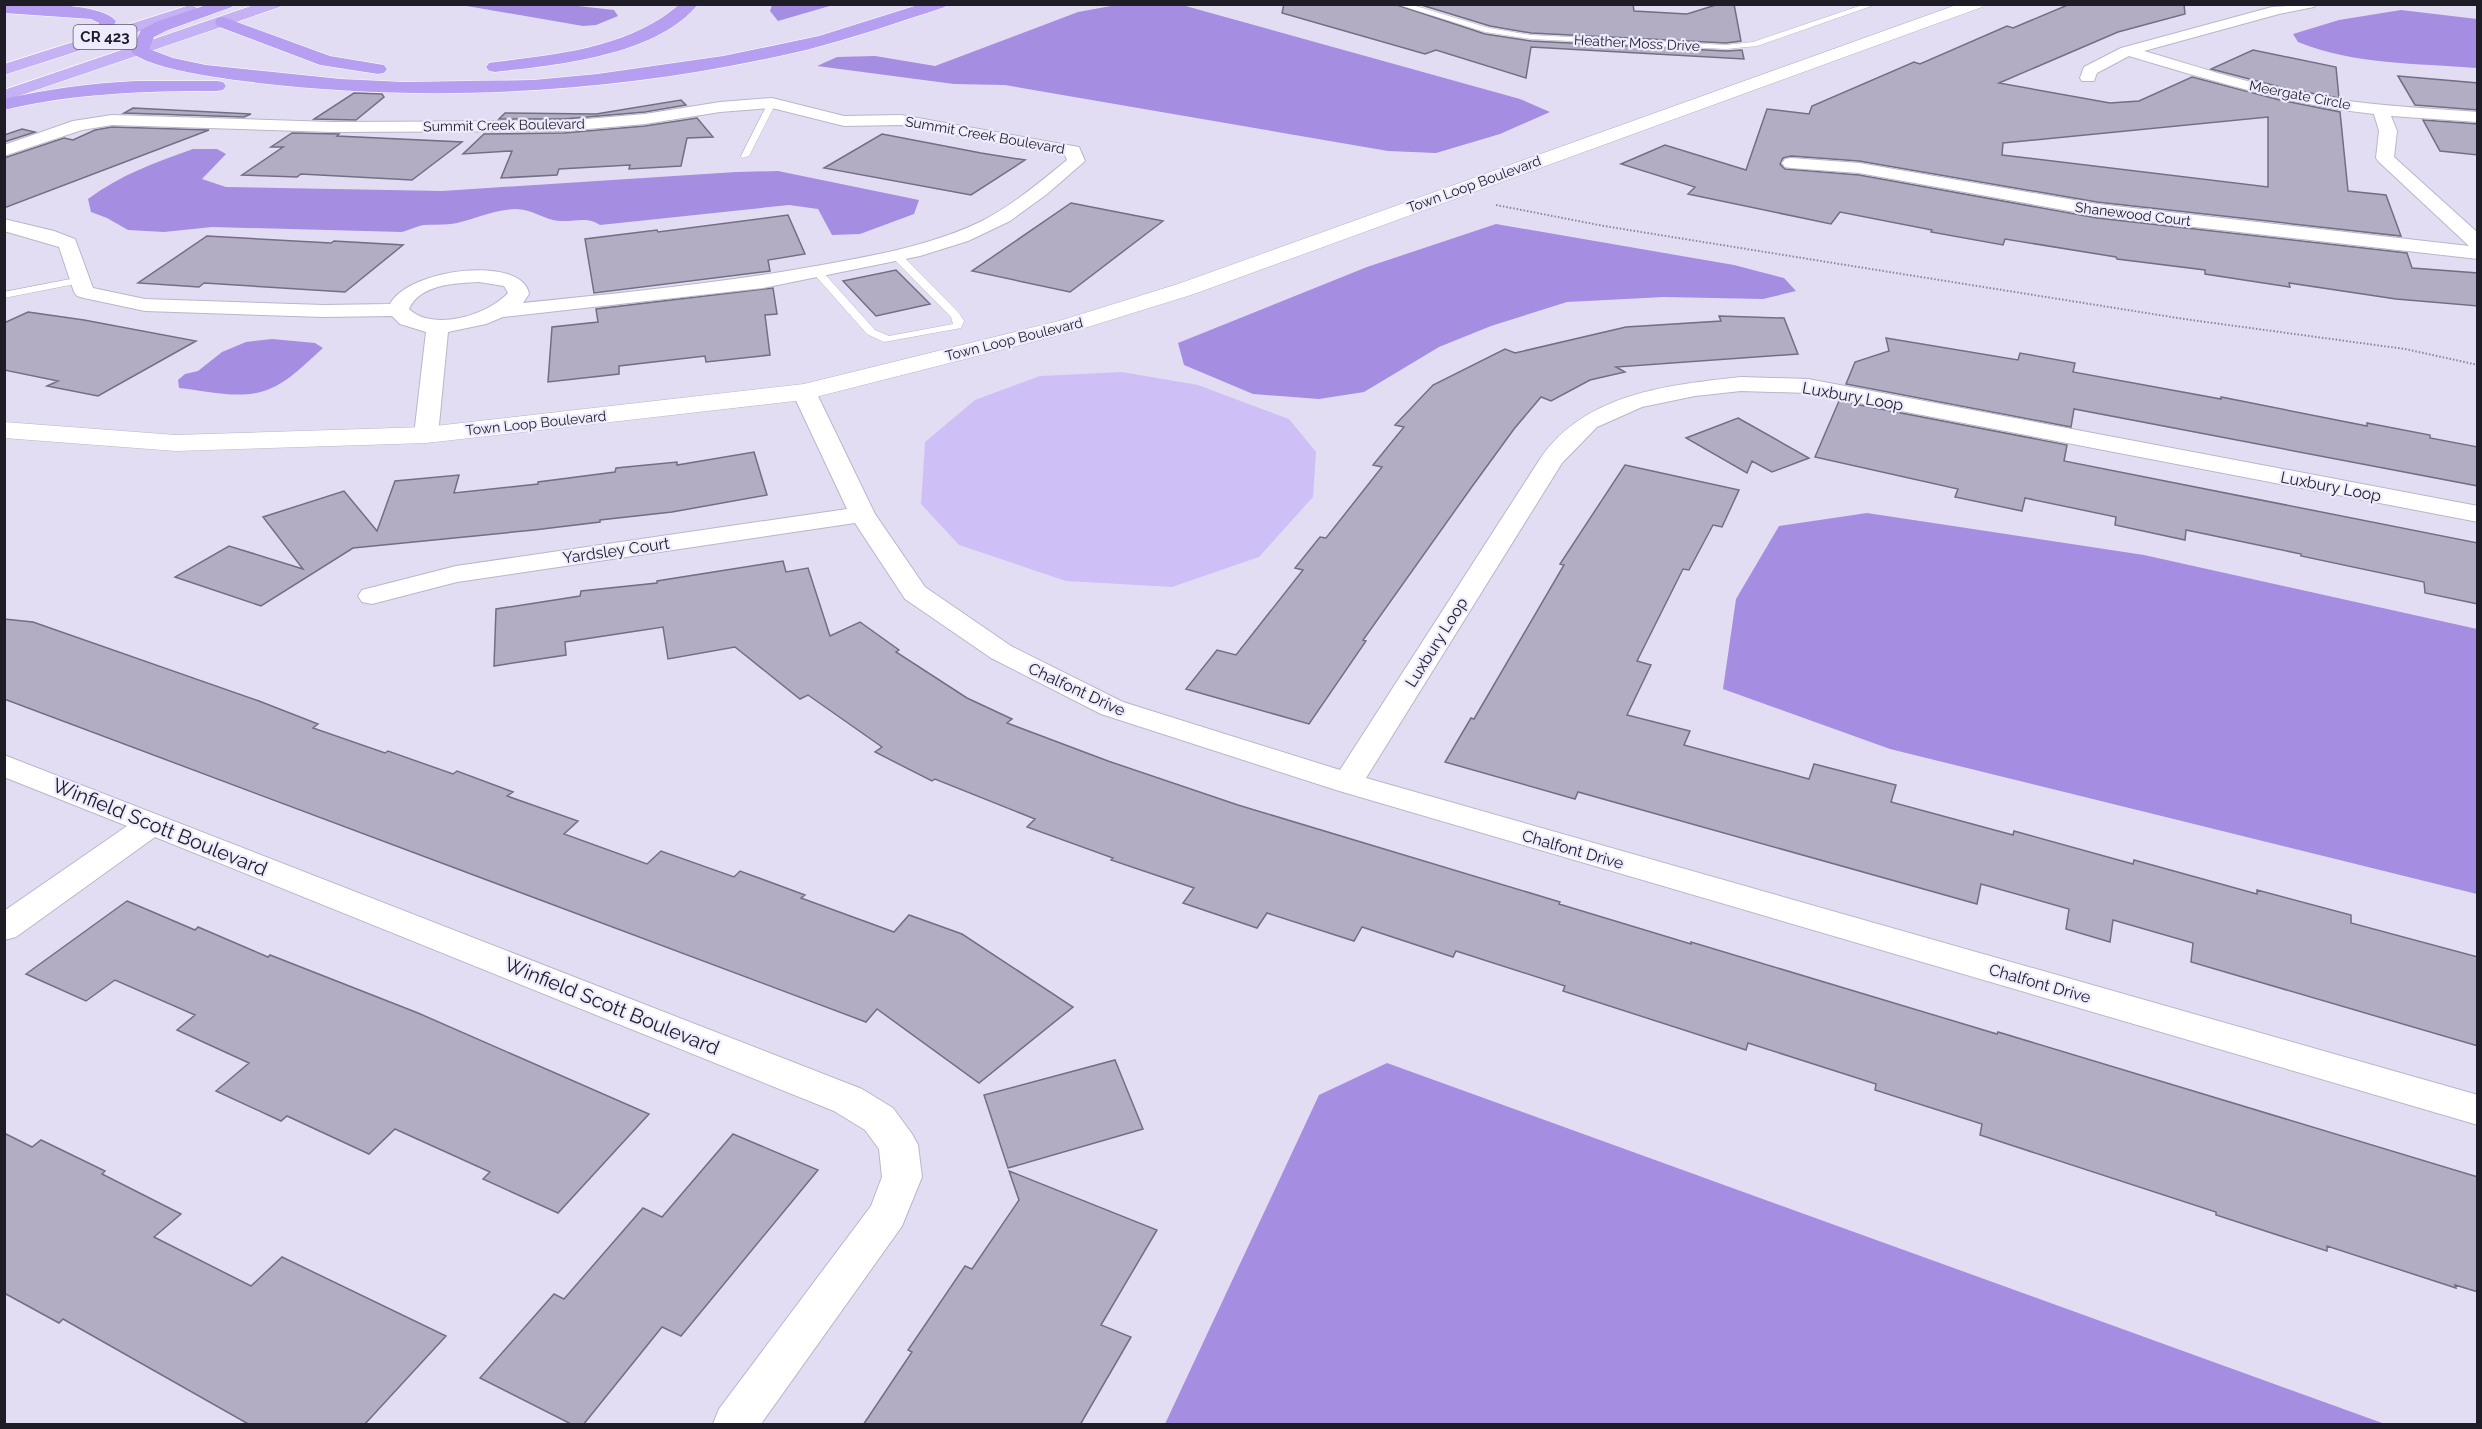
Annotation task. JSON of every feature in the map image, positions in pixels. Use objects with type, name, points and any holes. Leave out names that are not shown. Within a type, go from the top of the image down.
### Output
[{"type":"highway","name":"CR 423","points":[[4,70],[206,4]]},
{"type":"highway","name":"CR 423","points":[[4,96],[140,51],[225,13],[274,4]]},
{"type":"highway","points":[[476,69],[538,62],[614,45],[664,25],[690,4]]},
{"type":"highway","points":[[4,105],[49,94],[121,85],[413,89],[520,86],[667,71],[788,49],[939,4]]},
{"type":"highway","points":[[4,8],[95,14],[108,21],[101,34],[91,42]]},
{"type":"highway","points":[[225,13],[326,61],[376,69],[436,70]]},
{"type":"highway","points":[[140,51],[150,57],[252,77],[347,87]]},
{"type":"street","name":"Town Loop Boulevard","points":[[4,430],[176,443],[426,435],[804,392],[1067,326],[1186,289],[1449,192],[1976,4]]},
{"type":"street","points":[[2088,78],[2090,70],[2127,51],[2277,10],[2309,4]]},
{"type":"street","name":"Meergate Circle","points":[[2127,51],[2308,100],[2381,110],[2478,117]]},
{"type":"street","name":"Summit Creek Boulevard","points":[[4,150],[79,125],[112,120],[331,127],[564,126],[645,119],[720,107],[772,103],[844,122],[901,120],[1073,151],[1076,161],[1013,211],[976,231],[897,256],[818,273],[698,292],[503,311],[473,322],[438,326],[411,321],[402,316],[399,310],[324,311],[145,305],[84,292],[81,280]]},
{"type":"street","points":[[2381,110],[2388,131],[2385,158],[2478,244]]},
{"type":"street","name":"Shanewood Court","points":[[1791,163],[1859,168],[2097,210],[2478,253]]},
{"type":"street","points":[[4,225],[47,235],[69,243],[81,280]]},
{"type":"street","points":[[399,310],[400,302],[422,287],[450,279],[479,276],[496,277],[510,281],[518,287],[519,294],[514,303],[503,311]]},
{"type":"street","points":[[426,435],[438,326]]},
{"type":"street","name":"Luxbury Loop","points":[[1347,783],[1552,459],[1589,422],[1635,401],[1695,389],[1742,384],[1808,386],[2478,514]]},
{"type":"street","name":"Chalfont Drive","points":[[804,392],[862,514],[915,593],[1001,652],[1112,708],[1347,783],[2478,1110]]},
{"type":"street","name":"Yardsley Court","points":[[372,596],[456,574],[862,514]]},
{"type":"street","name":"Winfield Scott Boulevard","points":[[4,765],[848,1100],[879,1119],[898,1145],[902,1177],[888,1214],[735,1425]]},
{"type":"street","points":[[4,928],[152,824]]},
{"type":"lane","name":"Heather Moss Drive","points":[[1399,4],[1488,30],[1531,37],[1726,47],[1754,44],[1874,4]]},
{"type":"lane","points":[[745,156],[772,103]]},
{"type":"lane","points":[[818,273],[871,332],[888,340],[957,326],[959,321],[955,315],[897,256]]},
{"type":"lane","points":[[4,296],[81,280]]},
{"type":"path","points":[[1491,204],[1603,226],[2200,321],[2396,348],[2478,365]]},
{"type":"shaded area","points":[[560,4],[614,10],[618,16],[596,25],[583,26],[461,5]]},
{"type":"shaded area","points":[[772,4],[833,5],[778,21],[770,11]]},
{"type":"shaded area","points":[[1122,4],[1182,5],[1520,99],[1550,112],[1500,134],[1436,153],[1388,151],[1005,85],[954,84],[817,66],[837,57],[875,56],[935,66],[1078,12]]},
{"type":"shaded area","points":[[2401,10],[2477,19],[2477,68],[2386,62],[2341,55],[2298,42],[2293,34],[2339,20]]},
{"type":"shaded area","points":[[193,149],[217,149],[226,154],[202,179],[226,187],[442,191],[778,171],[919,200],[914,214],[860,234],[832,235],[818,209],[789,205],[600,225],[586,220],[554,220],[515,209],[494,212],[456,223],[421,226],[402,232],[212,227],[164,232],[128,230],[91,212],[88,199],[100,190],[139,170]]},
{"type":"shaded area","points":[[1496,224],[1734,265],[1784,278],[1796,291],[1763,299],[1664,297],[1567,302],[1491,326],[1439,347],[1364,392],[1319,399],[1253,394],[1184,365],[1178,343],[1367,267]]},
{"type":"shaded area","points":[[272,339],[315,343],[323,348],[283,382],[257,393],[224,394],[179,388],[178,380],[185,374],[198,371],[222,352],[246,342]]},
{"type":"shaded area","points":[[1122,372],[1198,385],[1289,419],[1316,452],[1313,497],[1259,557],[1172,587],[1066,581],[959,545],[921,504],[925,442],[975,400],[1040,376]]},
{"type":"shaded area","points":[[1867,513],[2144,555],[2477,629],[2477,894],[1890,749],[1723,689],[1736,599],[1779,526]]},
{"type":"shaded area","points":[[1387,1063],[2385,1424],[1165,1424],[1319,1095]]},
{"type":"building","points":[[1284,4],[1394,4],[1485,34],[1531,41],[1742,50],[1744,59],[1531,47],[1526,78],[1436,50],[1425,54],[1282,13]]},
{"type":"building","points":[[1418,4],[1633,4],[1634,11],[1687,14],[1719,4],[1734,4],[1741,41],[1726,43],[1531,33],[1490,26]]},
{"type":"building","points":[[2070,4],[2184,4],[2185,14],[2118,32],[1999,83],[2110,103],[2139,101],[2192,77],[2280,100],[2340,112],[2348,191],[2386,195],[2401,236],[2097,202],[1859,161],[1791,156],[1783,158],[1780,164],[1785,169],[1859,175],[2097,218],[2407,253],[2412,268],[2478,273],[2478,306],[2396,299],[2289,283],[2290,287],[2205,274],[2205,270],[2117,259],[2005,239],[2003,245],[1840,212],[1831,224],[1688,194],[1695,187],[1621,164],[1665,145],[1746,170],[1767,109],[1809,114],[1812,106],[1914,62],[1920,64],[2007,26],[2013,28]],"holes":[[[2268,117],[2268,187],[2002,155],[2003,143]]]},
{"type":"building","points":[[2253,50],[2336,67],[2339,98],[2288,89],[2211,69]]},
{"type":"building","points":[[2398,76],[2478,83],[2478,110],[2415,105]]},
{"type":"building","points":[[354,93],[382,94],[384,97],[356,120],[314,119]]},
{"type":"building","points":[[681,100],[686,105],[645,112],[564,119],[499,119],[505,113],[596,114]]},
{"type":"building","points":[[133,108],[251,114],[244,117],[124,113]]},
{"type":"building","points":[[697,118],[713,137],[687,138],[681,166],[629,169],[630,165],[559,169],[557,175],[501,178],[512,151],[463,154],[484,134],[564,133],[645,126]]},
{"type":"building","points":[[2423,120],[2478,124],[2478,155],[2440,151]]},
{"type":"building","points":[[112,127],[209,130],[4,208],[4,158],[64,138],[73,140],[95,130]]},
{"type":"building","points":[[22,129],[35,132],[4,142],[4,135]]},
{"type":"building","points":[[292,133],[462,142],[412,180],[301,174],[297,177],[242,175],[283,147],[271,147]]},
{"type":"building","points":[[882,134],[1025,160],[971,195],[824,168]]},
{"type":"building","points":[[1071,203],[1163,221],[1070,292],[972,271]]},
{"type":"building","points":[[788,215],[805,254],[768,260],[770,271],[594,293],[585,239]]},
{"type":"building","points":[[207,236],[403,245],[345,292],[204,283],[199,287],[138,283]]},
{"type":"building","points":[[896,270],[930,304],[876,316],[843,281]]},
{"type":"building","points":[[773,288],[777,314],[765,315],[770,355],[706,362],[705,356],[619,366],[619,374],[548,382],[552,327],[598,322],[596,309]]},
{"type":"building","points":[[28,312],[196,341],[98,396],[47,386],[58,381],[4,370],[4,323]]},
{"type":"building","points":[[1719,316],[1784,318],[1798,354],[1616,367],[1625,372],[1590,380],[1551,401],[1541,397],[1514,429],[1363,640],[1366,641],[1309,724],[1186,689],[1217,650],[1236,655],[1303,570],[1295,568],[1320,537],[1326,538],[1382,467],[1373,465],[1404,427],[1395,425],[1433,385],[1505,349],[1515,353],[1626,327],[1721,321]]},
{"type":"building","points":[[1886,338],[2018,360],[2020,353],[2075,363],[2073,372],[2221,399],[2221,397],[2367,426],[2367,423],[2478,447],[2478,486],[2074,409],[2071,427],[1846,384],[1855,362],[1889,351]]},
{"type":"building","points":[[1839,401],[2067,445],[2064,461],[2478,543],[2478,604],[2425,593],[2424,582],[2301,556],[2301,554],[2186,530],[2185,540],[2115,525],[2116,517],[2025,498],[2022,511],[1955,497],[1958,489],[1815,457]]},
{"type":"building","points":[[1738,418],[1809,458],[1772,472],[1752,461],[1747,473],[1686,438]]},
{"type":"building","points":[[754,452],[767,495],[672,512],[600,520],[600,522],[353,548],[261,606],[175,577],[229,546],[303,569],[263,517],[344,491],[377,531],[395,481],[459,475],[454,493],[538,484],[538,482],[615,472],[616,468],[677,462],[677,465]]},
{"type":"building","points":[[1625,465],[1739,490],[1722,527],[1713,525],[1689,570],[1683,569],[1637,661],[1651,665],[1627,715],[1690,731],[1684,745],[1809,779],[1814,764],[1896,785],[1891,802],[2013,835],[2014,831],[2133,864],[2134,860],[2257,894],[2257,890],[2351,915],[2351,923],[2478,957],[2478,1046],[2191,962],[2193,943],[2113,920],[2110,942],[2066,929],[2069,909],[1981,884],[1977,904],[1578,792],[1575,799],[1445,762],[1471,718],[1474,719],[1564,565],[1560,564]]},
{"type":"building","points":[[783,561],[786,572],[808,568],[830,636],[860,622],[899,650],[896,652],[967,698],[1012,719],[1007,723],[1108,761],[1238,805],[1560,902],[1559,904],[1997,1034],[1998,1032],[2478,1177],[2478,1292],[2455,1285],[2456,1288],[2327,1246],[2327,1251],[2216,1215],[2216,1212],[1980,1135],[1982,1124],[1875,1090],[1876,1084],[1748,1043],[1746,1050],[1563,991],[1565,986],[1456,951],[1453,957],[1362,927],[1354,941],[1267,913],[1257,928],[1183,903],[1194,888],[1111,860],[1113,858],[1027,827],[1035,819],[935,779],[932,781],[875,752],[882,747],[808,695],[800,699],[735,647],[668,659],[663,627],[565,642],[566,655],[494,666],[496,609],[580,596],[581,591],[657,583],[657,581]]},
{"type":"building","points":[[4,619],[33,622],[318,724],[313,728],[453,774],[457,771],[513,792],[507,796],[578,821],[564,834],[647,864],[661,851],[734,877],[740,871],[805,895],[801,898],[894,932],[909,915],[962,934],[1073,1007],[979,1083],[877,1009],[866,1022],[4,699]]},
{"type":"building","points":[[127,901],[195,930],[198,927],[268,957],[270,955],[418,1013],[649,1114],[558,1213],[483,1179],[490,1172],[395,1129],[369,1154],[287,1116],[281,1121],[216,1091],[249,1063],[177,1030],[195,1015],[115,980],[86,1001],[26,974]]},
{"type":"building","points":[[1115,1060],[1143,1129],[1008,1168],[984,1095]]},
{"type":"building","points":[[4,1133],[32,1147],[41,1140],[105,1171],[102,1174],[181,1214],[154,1237],[251,1286],[282,1257],[446,1336],[364,1425],[250,1425],[63,1319],[59,1323],[4,1293]]},
{"type":"building","points":[[733,1134],[818,1170],[681,1336],[662,1327],[583,1425],[573,1425],[480,1378],[554,1294],[564,1299],[643,1208],[662,1217]]},
{"type":"building","points":[[1009,1171],[1157,1230],[1101,1325],[1131,1337],[1080,1425],[863,1425],[912,1352],[908,1350],[965,1266],[972,1269],[1019,1200]]}]
